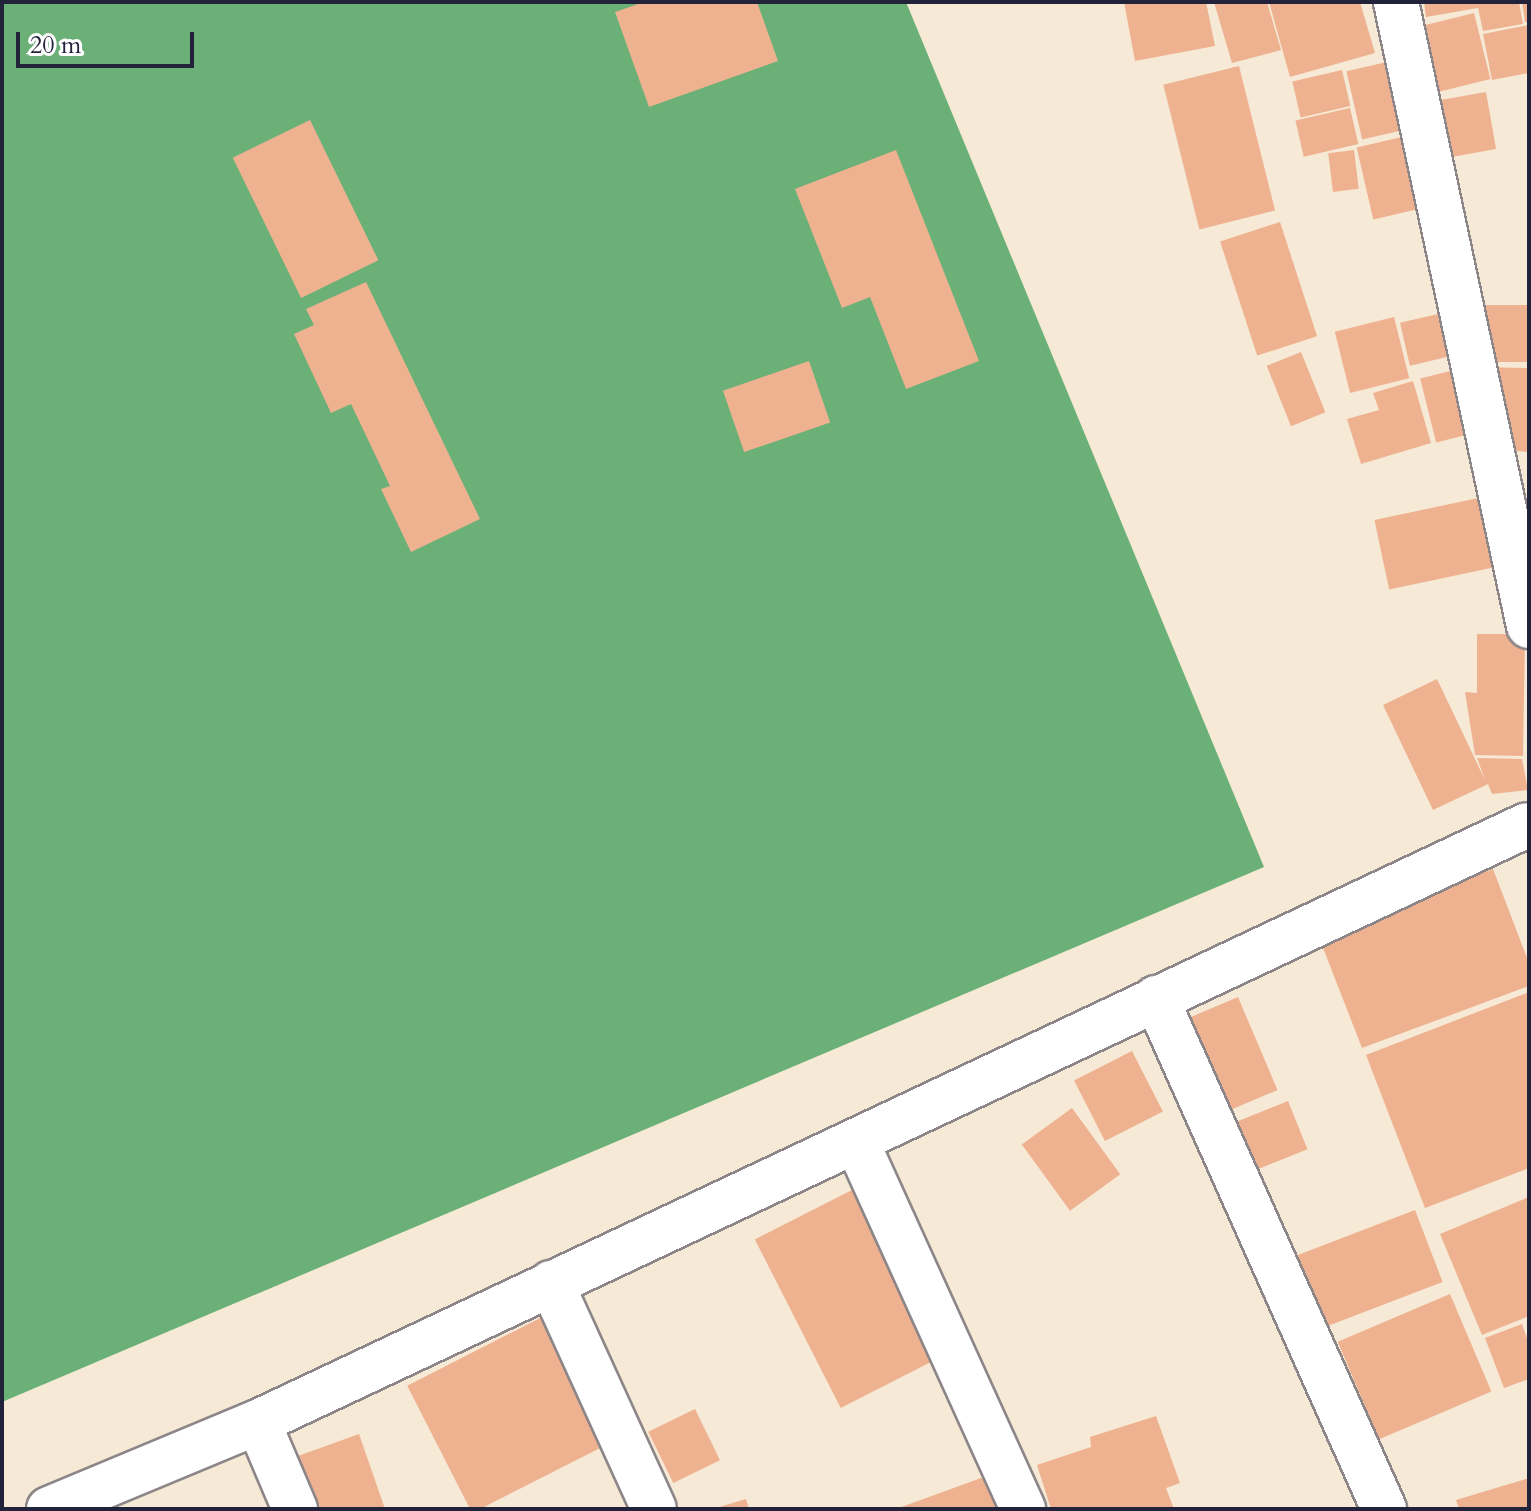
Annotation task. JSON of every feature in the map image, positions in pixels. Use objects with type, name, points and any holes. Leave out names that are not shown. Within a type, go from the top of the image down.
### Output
[{"type":"street","points":[[1396,2],[1529,626]]},
{"type":"street","points":[[49,1509],[258,1422],[551,1283],[858,1145],[1156,998],[1528,825]]},
{"type":"street","points":[[1156,998],[1384,1509]]},
{"type":"street","points":[[858,1145],[1023,1509]]},
{"type":"street","points":[[551,1283],[654,1509]]},
{"type":"street","points":[[258,1422],[295,1509]]},
{"type":"green space","points":[[2,2],[906,2],[1264,867],[2,1402]]},
{"type":"building","points":[[644,2],[757,2],[778,61],[649,107],[615,12]]},
{"type":"building","points":[[1124,2],[1206,2],[1215,46],[1135,61]]},
{"type":"building","points":[[1214,2],[1267,2],[1281,50],[1232,63]]},
{"type":"building","points":[[1269,2],[1360,2],[1375,53],[1290,77]]},
{"type":"building","points":[[1424,2],[1519,2],[1523,24],[1483,31],[1478,8],[1426,17]]},
{"type":"building","points":[[1522,2],[1529,2],[1529,22],[1525,22]]},
{"type":"building","points":[[1474,13],[1490,79],[1439,92],[1423,26]]},
{"type":"building","points":[[1529,25],[1529,73],[1492,80],[1483,34]]},
{"type":"building","points":[[1400,59],[1416,127],[1362,140],[1346,71]]},
{"type":"building","points":[[1239,66],[1275,211],[1199,229],[1163,85]]},
{"type":"building","points":[[1342,70],[1350,106],[1301,118],[1292,81]]},
{"type":"building","points":[[1486,92],[1496,149],[1452,157],[1442,100]]},
{"type":"building","points":[[1350,108],[1358,144],[1304,157],[1295,121]]},
{"type":"building","points":[[310,120],[378,260],[301,298],[233,158]]},
{"type":"building","points":[[1419,133],[1436,205],[1373,220],[1357,147]]},
{"type":"building","points":[[896,150],[979,361],[906,389],[870,297],[842,308],[795,189]]},
{"type":"building","points":[[1354,150],[1359,189],[1333,192],[1328,153]]},
{"type":"building","points":[[1280,222],[1317,336],[1257,356],[1220,241]]},
{"type":"building","points":[[366,282],[480,519],[411,552],[381,489],[390,486],[351,404],[331,413],[294,334],[314,325],[306,309]]},
{"type":"building","points":[[1477,305],[1529,305],[1529,362],[1477,362]]},
{"type":"building","points":[[1438,314],[1448,357],[1410,366],[1400,323]]},
{"type":"building","points":[[1394,317],[1409,378],[1350,393],[1335,332]]},
{"type":"building","points":[[1301,352],[1325,412],[1291,426],[1267,366]]},
{"type":"building","points":[[809,361],[830,422],[744,452],[723,391]]},
{"type":"building","points":[[1481,367],[1529,368],[1529,452],[1495,449]]},
{"type":"building","points":[[1458,369],[1474,433],[1436,442],[1420,378]]},
{"type":"building","points":[[1413,381],[1431,443],[1361,464],[1347,419],[1379,410],[1373,393]]},
{"type":"building","points":[[1483,497],[1498,566],[1389,590],[1374,520]]},
{"type":"building","points":[[1477,634],[1525,634],[1523,756],[1475,755],[1465,692],[1477,693]]},
{"type":"building","points":[[1437,679],[1485,780],[1477,758],[1522,759],[1528,790],[1492,794],[1488,784],[1433,810],[1383,705]]},
{"type":"building","points":[[1493,869],[1529,963],[1529,986],[1362,1048],[1318,935]]},
{"type":"building","points":[[1529,992],[1529,1168],[1425,1208],[1366,1055]]},
{"type":"building","points":[[1238,997],[1277,1090],[1223,1113],[1184,1020]]},
{"type":"building","points":[[1132,1051],[1163,1112],[1105,1141],[1074,1081]]},
{"type":"building","points":[[1288,1101],[1307,1149],[1255,1171],[1235,1122]]},
{"type":"building","points":[[1072,1108],[1120,1174],[1070,1211],[1022,1144]]},
{"type":"building","points":[[852,1190],[938,1358],[841,1408],[755,1239]]},
{"type":"building","points":[[1529,1197],[1529,1316],[1482,1335],[1440,1234]]},
{"type":"building","points":[[1415,1210],[1443,1282],[1312,1332],[1284,1260]]},
{"type":"building","points":[[1450,1294],[1491,1392],[1379,1439],[1338,1342]]},
{"type":"building","points":[[548,1314],[613,1441],[480,1509],[470,1509],[407,1386]]},
{"type":"building","points":[[1522,1324],[1529,1344],[1529,1379],[1504,1388],[1485,1338]]},
{"type":"building","points":[[695,1409],[720,1460],[673,1483],[648,1432]]},
{"type":"building","points":[[1156,1416],[1180,1483],[1166,1488],[1174,1509],[1051,1509],[1037,1465],[1091,1447],[1090,1437]]},
{"type":"building","points":[[359,1434],[385,1509],[317,1509],[298,1456]]},
{"type":"building","points":[[992,1474],[1005,1509],[896,1509]]},
{"type":"building","points":[[1529,1478],[1529,1509],[1459,1509],[1456,1500]]},
{"type":"building","points":[[746,1499],[749,1509],[716,1509],[716,1508]]}]
